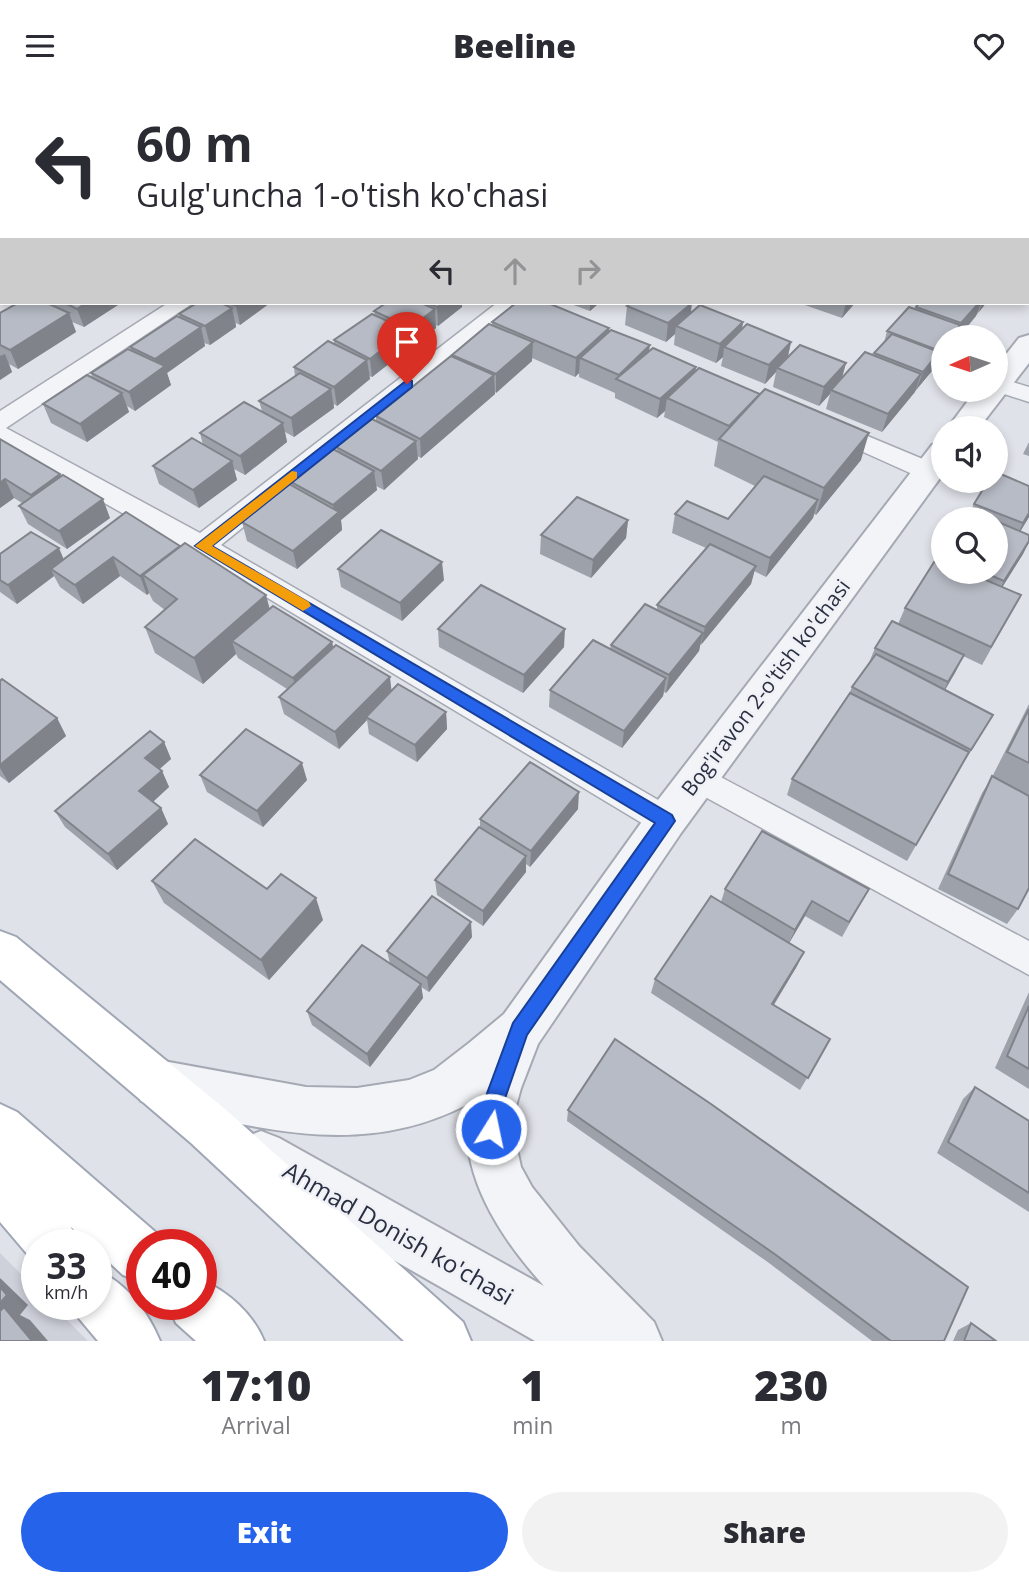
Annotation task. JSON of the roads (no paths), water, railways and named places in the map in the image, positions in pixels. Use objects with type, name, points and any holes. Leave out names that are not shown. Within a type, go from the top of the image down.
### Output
[{"type":"main road","name":"Ahmad Donish ko'chasi","points":[[0,952],[208,1126],[444,1341]]},
{"type":"main road","points":[[0,1129],[126,1242]]},
{"type":"main road","points":[[0,1183],[39,1229]]},
{"type":"main road","points":[[112,1316],[134,1341]]},
{"type":"main road","points":[[213,1320],[237,1341]]},
{"type":"street","points":[[0,422],[179,305]]},
{"type":"street","points":[[202,546],[507,305]]},
{"type":"street","points":[[1008,371],[1029,344]]},
{"type":"street","points":[[1008,390],[1029,395]]},
{"type":"street","points":[[814,422],[931,459]]},
{"type":"street","points":[[0,434],[202,546],[666,821]]},
{"type":"street","name":"Bog'iravon 2-o'tish ko'chasi","points":[[635,1341],[527,1227],[511,1204],[499,1179],[492,1151],[492,1107],[520,1030],[666,821],[931,468]]},
{"type":"street","points":[[698,778],[1029,960]]},
{"type":"street","name":"Bog'iravon 2-o'tish ko'chasi","points":[[158,1084],[306,1111],[356,1112],[408,1104],[450,1088],[520,1030]]},
{"type":"street","name":"Ahmad Donish ko'chasi","points":[[208,1126],[588,1341]]}]
